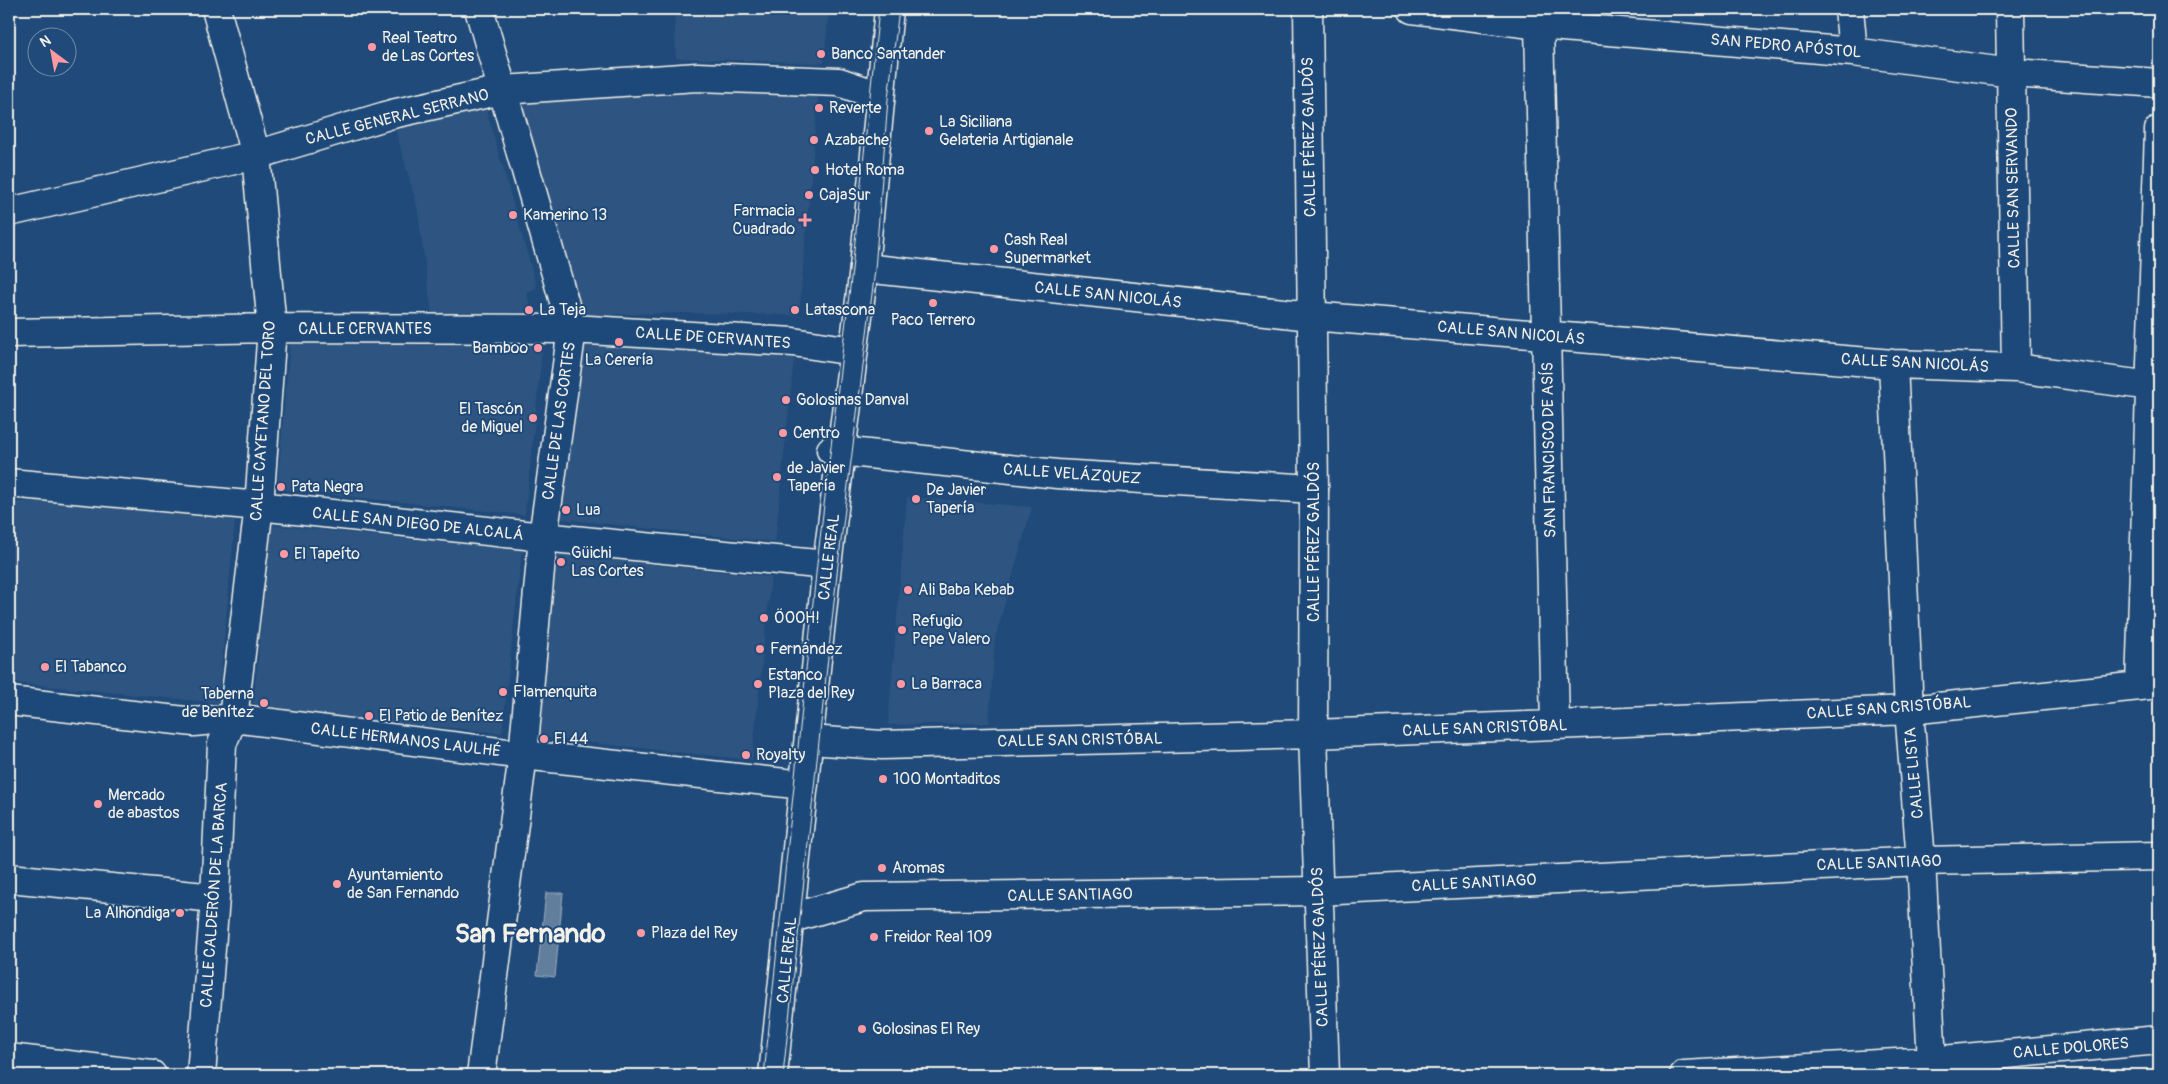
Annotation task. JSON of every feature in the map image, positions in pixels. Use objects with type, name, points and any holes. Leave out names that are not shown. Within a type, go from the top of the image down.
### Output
[{"type":"street","name":"CALLE CAYETANO DEL TORO","points":[[216,9],[256,154],[272,328],[259,506],[233,718]]},
{"type":"street","name":"CALLE DE LAS CORTES","points":[[479,9],[572,329],[543,538],[523,755]]},
{"type":"street","points":[[875,9],[884,47]]},
{"type":"street","name":"CALLE REAL","points":[[774,1075],[827,565],[836,451],[853,351],[864,268],[889,9]]},
{"type":"street","name":"CALLE PÉREZ GALDÓS","points":[[1308,9],[1314,489],[1313,734],[1325,1075]]},
{"type":"street","name":"SAN PEDRO APÓSTOL","points":[[1412,9],[1539,25],[1853,52],[2012,73],[2159,83]]},
{"type":"street","points":[[1849,9],[1853,52]]},
{"type":"street","name":"CALLE SAN SERVANDO","points":[[2010,9],[2016,368]]},
{"type":"street","name":"SAN FRANCISCO DE ASÍS","points":[[1539,25],[1555,725]]},
{"type":"street","name":"CALLE GENERAL SERRANO","points":[[9,212],[256,154],[392,114],[502,90],[697,77],[839,82],[880,96]]},
{"type":"street","points":[[2150,684],[2159,130]]},
{"type":"street","name":"CALLE SAN NICOLÁS","points":[[864,268],[1311,316],[1893,364],[2016,368],[2156,387]]},
{"type":"street","name":"CALLE CERVANTES","points":[[9,333],[272,328],[572,329]]},
{"type":"street","name":"CALLE DE CERVANTES","points":[[572,329],[793,342],[853,351]]},
{"type":"street","name":"CALLE LISTA","points":[[1893,364],[1909,710],[1922,861],[1932,1061]]},
{"type":"street","name":"CALLE VELÁZQUEZ","points":[[836,451],[1057,474],[1314,489]]},
{"type":"street","name":"CALLE SAN DIEGO DE ALCALÁ","points":[[9,484],[259,506],[543,538],[827,565]]},
{"type":"street","name":"CALLE SAN CRISTÓBAL","points":[[809,740],[882,745],[1313,734],[1555,725],[1909,710],[2150,684]]},
{"type":"street","name":"CALLE HERMANOS LAULHÉ","points":[[9,701],[194,722],[233,718],[523,755],[804,785]]},
{"type":"street","name":"CALLE CALDERÓN DE LA BARCA","points":[[201,1075],[215,898],[222,744],[233,718]]},
{"type":"street","points":[[481,1075],[523,755]]},
{"type":"street","name":"CALLE SANTIAGO","points":[[792,914],[802,915],[864,896],[1318,890],[1922,861],[2159,856]]},
{"type":"street","points":[[9,878],[215,898]]},
{"type":"street","name":"CALLE DOLORES","points":[[1684,1075],[1932,1061],[2159,1040]]},
{"type":"street","points":[[9,1058],[152,1075]]},
{"type":"shaded area","points":[[674,9],[829,9],[824,63],[676,58]]},
{"type":"shaded area","points":[[630,93],[812,93],[818,98],[799,313],[796,315],[684,313],[581,315],[520,101]]},
{"type":"shaded area","points":[[484,102],[537,288],[526,292],[533,312],[432,314],[417,206],[395,128]]},
{"type":"shaded area","points":[[580,336],[794,359],[775,542],[561,519]]},
{"type":"shaded area","points":[[354,341],[543,342],[525,515],[277,489],[290,344]]},
{"type":"shaded area","points":[[907,497],[1032,507],[995,639],[989,723],[888,725]]},
{"type":"shaded area","points":[[9,502],[50,502],[235,520],[218,703],[9,682]]},
{"type":"shaded area","points":[[271,525],[522,550],[502,733],[253,708]]},
{"type":"shaded area","points":[[557,554],[771,577],[752,760],[538,737]]},
{"type":"shaded area","points":[[546,893],[563,893],[555,977],[537,975]]},
{"type":"tram line","points":[[764,1075],[817,564],[852,270],[879,9]]},
{"type":"tram line","points":[[783,1075],[838,565],[875,270],[888,99],[899,9]]},
{"type":"place","name":"Real Teatro de Las Cortes","points":[[372,47]]},
{"type":"place","name":"Banco Santander","points":[[821,54]]},
{"type":"place","name":"Reverte","points":[[819,108]]},
{"type":"place","name":"La Siciliana Gelateria Artigianale","points":[[929,131]]},
{"type":"place","name":"Azabache","points":[[814,140]]},
{"type":"place","name":"Hotel Roma","points":[[815,170]]},
{"type":"place","name":"CajaSur","points":[[809,195]]},
{"type":"place","name":"Kamerino 13","points":[[513,215]]},
{"type":"place","name":"Farmacia Cuadrado","points":[[805,220]]},
{"type":"place","name":"Cash Real Supermarket","points":[[994,249]]},
{"type":"place","name":"Paco Terrero","points":[[933,303]]},
{"type":"place","name":"La Teja","points":[[529,310]]},
{"type":"place","name":"Latascona","points":[[795,310]]},
{"type":"place","name":"La Cerería","points":[[619,342]]},
{"type":"place","name":"Bamboo","points":[[538,348]]},
{"type":"place","name":"Golosinas Danval","points":[[786,400]]},
{"type":"place","name":"El Tascón de Miguel","points":[[533,418]]},
{"type":"place","name":"Centro","points":[[783,433]]},
{"type":"place","name":"de Javier Tapería","points":[[777,477]]},
{"type":"place","name":"Pata Negra","points":[[281,487]]},
{"type":"place","name":"De Javier Tapería","points":[[916,499]]},
{"type":"place","name":"Lua","points":[[566,510]]},
{"type":"place","name":"El Tapeíto","points":[[284,554]]},
{"type":"place","name":"Güichi Las Cortes","points":[[561,562]]},
{"type":"place","name":"Ali Baba Kebab","points":[[908,590]]},
{"type":"place","name":"ÖOOH!","points":[[764,618]]},
{"type":"place","name":"Refugio Pepe Valero","points":[[902,630]]},
{"type":"place","name":"Fernández","points":[[760,649]]},
{"type":"place","name":"El Tabanco","points":[[45,667]]},
{"type":"place","name":"Estanco Plaza del Rey","points":[[758,684]]},
{"type":"place","name":"La Barraca","points":[[901,684]]},
{"type":"place","name":"Flamenquita","points":[[503,692]]},
{"type":"place","name":"Taberna de Benítez","points":[[264,703]]},
{"type":"place","name":"El Patio de Benítez","points":[[369,716]]},
{"type":"place","name":"El 44","points":[[544,739]]},
{"type":"place","name":"Royalty","points":[[746,755]]},
{"type":"place","name":"100 Montaditos","points":[[883,779]]},
{"type":"place","name":"Mercado de abastos","points":[[98,804]]},
{"type":"place","name":"Aromas","points":[[882,868]]},
{"type":"place","name":"Ayuntamiento de San Fernando","points":[[337,884]]},
{"type":"place","name":"La Alhondiga","points":[[180,913]]},
{"type":"place","name":"Plaza del Rey","points":[[641,933]]},
{"type":"place","name":"Freidor Real 109","points":[[874,937]]},
{"type":"place","name":"Golosinas El Rey","points":[[862,1029]]},
{"type":"district","name":"San Fernando","points":[[530,934]]}]
